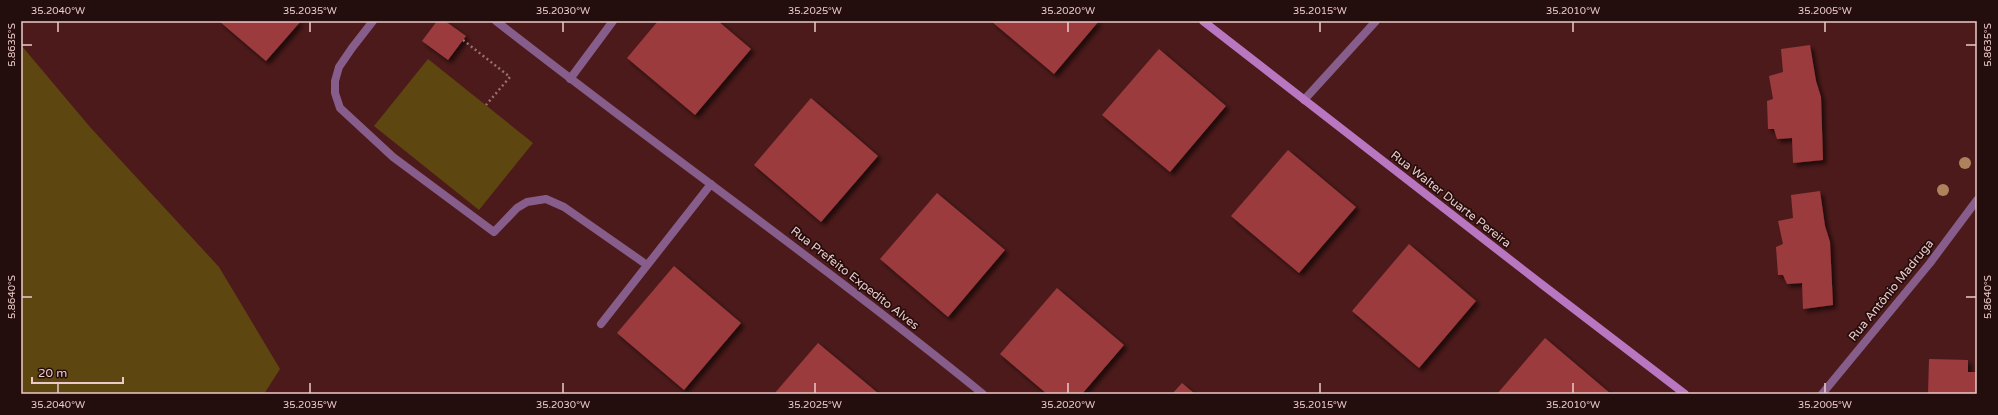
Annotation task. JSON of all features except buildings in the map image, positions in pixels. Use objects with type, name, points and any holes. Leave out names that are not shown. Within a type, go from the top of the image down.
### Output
[{"type":"main road","name":"Rua Walter Duarte Pereira","points":[[1203,21],[1686,394]]},
{"type":"street","points":[[373,21],[346,56],[335,81],[335,93],[340,108],[394,157],[494,232],[517,208],[527,202],[546,199],[564,207],[647,265]]},
{"type":"street","name":"Rua Prefeito Expedito Alves","points":[[496,21],[830,273],[984,394]]},
{"type":"street","points":[[570,78],[613,21]]},
{"type":"street","points":[[1304,100],[1376,21]]},
{"type":"street","points":[[601,324],[711,184]]},
{"type":"street","name":"Rua Antônio Madruga","points":[[1822,394],[1930,263],[1977,200]]},
{"type":"path","points":[[463,40],[510,76],[486,105]]},
{"type":"shaded area","points":[[21,45],[90,127],[219,267],[280,369],[264,394],[21,394]]},
{"type":"shaded area","points":[[428,59],[533,143],[479,210],[374,126]]}]
